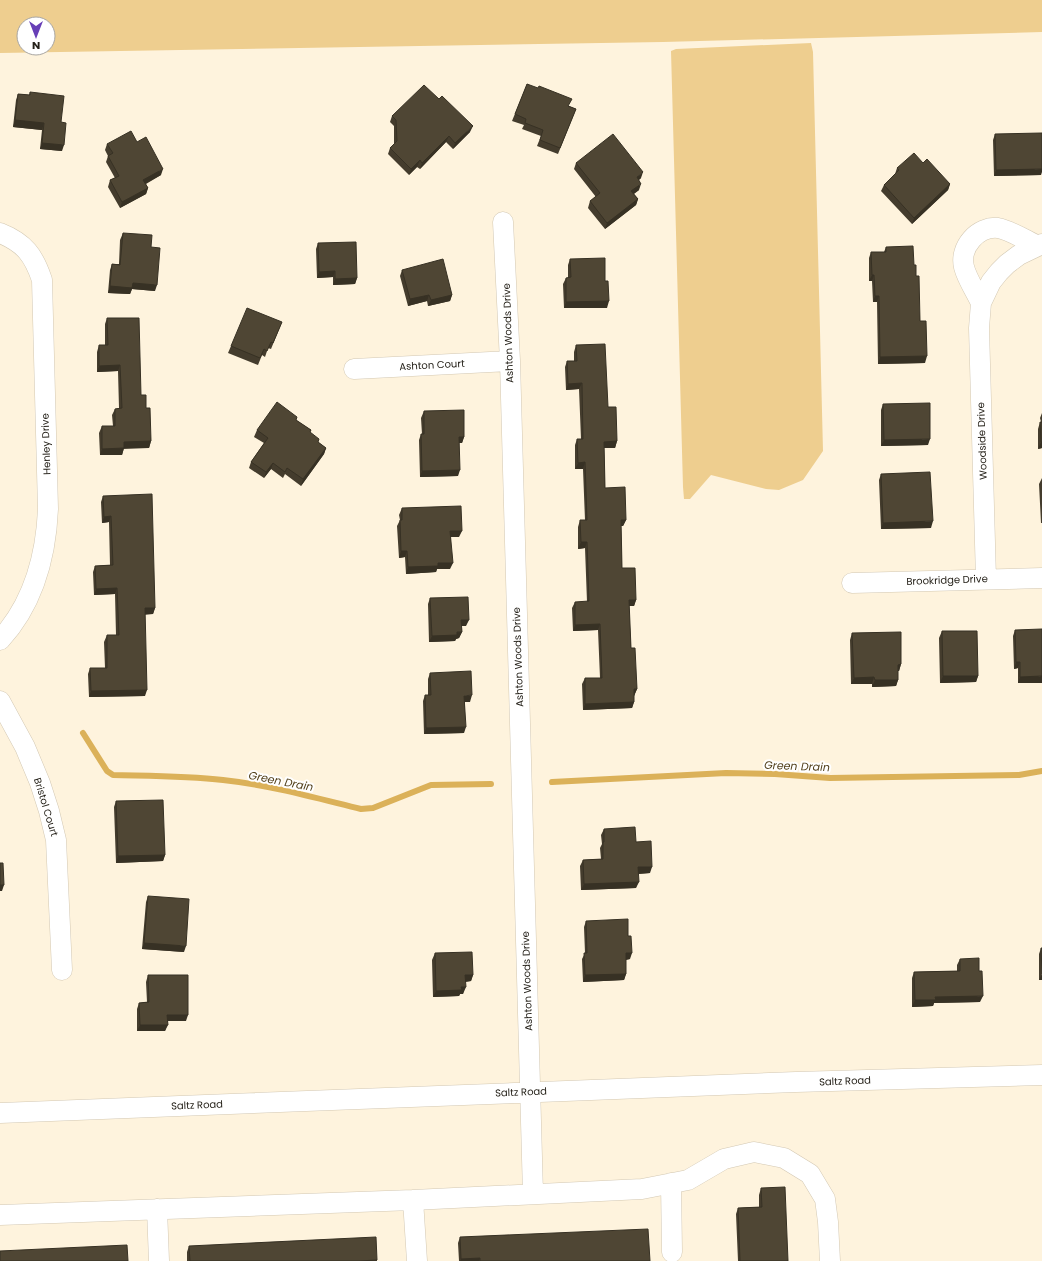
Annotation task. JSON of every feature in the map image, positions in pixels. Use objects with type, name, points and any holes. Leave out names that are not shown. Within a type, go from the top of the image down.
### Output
[{"type":"street","name":"Ashton Woods Drive","points":[[503,222],[510,361],[533,1194]]},
{"type":"street","name":"Woodside Drive","points":[[982,303],[964,266],[964,253],[967,244],[974,236],[989,229],[998,228],[1040,245]]},
{"type":"street","name":"Henley Drive","points":[[0,233],[20,243],[37,265],[42,280],[48,509],[47,530],[42,557],[36,577],[18,616],[0,640]]},
{"type":"street","name":"Woodside Drive","points":[[986,579],[979,328],[982,303],[991,282],[1007,264],[1020,255],[1040,245]]},
{"type":"street","name":"Ashton Court","points":[[354,369],[510,361]]},
{"type":"street","name":"Brookridge Drive","points":[[852,583],[1042,578]]},
{"type":"street","name":"Bristol Court","points":[[0,701],[25,747],[40,783],[56,840],[62,970]]},
{"type":"street","name":"Saltz Road","points":[[0,1113],[796,1082],[1042,1075]]},
{"type":"street","points":[[0,1215],[413,1200],[642,1189],[688,1180],[724,1159],[754,1152],[784,1158],[810,1174],[825,1199],[830,1261]]},
{"type":"street","points":[[671,1183],[672,1252]]},
{"type":"street","points":[[413,1200],[418,1261]]},
{"type":"street","points":[[157,1209],[159,1261]]},
{"type":"shaded area","points":[[0,0],[1042,0],[1042,32],[663,42],[56,52],[56,16],[16,16],[16,53],[0,53]]},
{"type":"shaded area","points":[[811,43],[813,52],[823,451],[803,480],[779,490],[766,489],[711,475],[690,499],[684,499],[671,51],[676,49]]},
{"type":"building","points":[[527,84],[538,88],[539,86],[572,99],[568,106],[576,109],[560,148],[540,140],[543,130],[525,123],[526,119],[515,114]]},
{"type":"building","points":[[424,85],[439,99],[442,96],[473,126],[455,143],[449,136],[422,163],[420,160],[411,169],[390,148],[397,141],[396,120],[392,116]]},
{"type":"building","points":[[30,92],[64,96],[61,122],[66,123],[64,145],[42,143],[44,123],[15,120],[18,94],[30,95]]},
{"type":"building","points":[[131,131],[137,142],[146,137],[163,169],[143,180],[148,188],[122,202],[110,180],[119,176],[108,156],[113,153],[107,144]]},
{"type":"building","points":[[1042,133],[1042,169],[996,170],[995,134]]},
{"type":"building","points":[[613,134],[643,172],[637,177],[641,184],[631,191],[638,199],[607,223],[590,201],[600,193],[576,163]]},
{"type":"building","points":[[914,153],[923,163],[927,159],[950,184],[914,218],[884,185],[899,170],[897,168]]},
{"type":"building","points":[[123,233],[152,235],[151,247],[160,248],[157,285],[133,283],[132,288],[110,286],[112,264],[120,265]]},
{"type":"building","points":[[356,242],[357,278],[335,279],[335,271],[319,272],[318,243]]},
{"type":"building","points":[[913,246],[916,276],[919,276],[920,321],[926,321],[927,356],[880,357],[879,296],[875,296],[871,252],[886,252],[886,247]]},
{"type":"building","points":[[605,258],[605,281],[608,281],[609,301],[566,302],[566,278],[571,277],[570,259]]},
{"type":"building","points":[[443,259],[452,295],[431,300],[429,295],[410,299],[402,270]]},
{"type":"building","points":[[247,308],[282,322],[273,343],[271,342],[267,351],[264,349],[260,358],[231,346]]},
{"type":"building","points":[[107,318],[139,318],[141,395],[146,395],[146,408],[150,408],[151,441],[124,442],[124,448],[102,449],[102,426],[115,426],[115,409],[122,408],[120,365],[99,366],[99,345],[108,345]]},
{"type":"building","points":[[605,344],[608,407],[616,407],[617,441],[604,442],[605,488],[625,487],[626,520],[621,520],[622,568],[635,568],[636,600],[629,600],[631,648],[635,648],[637,689],[634,689],[634,702],[585,704],[585,678],[602,678],[600,624],[575,625],[575,602],[589,601],[587,542],[581,542],[580,520],[587,520],[585,462],[578,463],[577,439],[583,439],[582,383],[568,384],[567,361],[577,361],[576,345]]},
{"type":"building","points":[[277,402],[297,417],[296,420],[311,430],[310,432],[319,439],[318,442],[326,448],[303,479],[287,468],[285,472],[273,463],[266,472],[251,462],[268,438],[257,430]]},
{"type":"building","points":[[930,403],[930,439],[884,440],[883,404]]},
{"type":"building","points":[[464,410],[464,437],[459,437],[460,470],[422,471],[421,434],[424,434],[424,411]]},
{"type":"building","points":[[1040,422],[1042,422],[1042,442],[1041,442]]},
{"type":"building","points":[[930,472],[933,521],[883,523],[881,474]]},
{"type":"building","points":[[152,494],[155,608],[145,608],[147,690],[91,691],[90,668],[107,668],[107,635],[119,635],[117,588],[96,589],[95,566],[113,565],[111,516],[104,517],[103,496]]},
{"type":"building","points":[[461,506],[462,531],[450,531],[453,563],[438,563],[438,566],[408,567],[407,551],[401,551],[400,520],[402,520],[402,508]]},
{"type":"building","points":[[468,597],[469,620],[461,620],[462,632],[457,632],[457,635],[432,636],[430,598]]},
{"type":"building","points":[[1042,629],[1042,676],[1020,677],[1020,662],[1016,662],[1015,630]]},
{"type":"building","points":[[942,631],[977,631],[978,676],[943,676]]},
{"type":"building","points":[[901,632],[901,664],[898,665],[898,680],[875,680],[874,677],[854,678],[852,633]]},
{"type":"building","points":[[471,671],[472,695],[464,696],[466,727],[426,728],[425,695],[431,695],[430,673]]},
{"type":"building","points":[[163,800],[165,855],[118,856],[116,801]]},
{"type":"building","points":[[635,827],[636,842],[651,841],[652,867],[638,867],[639,882],[584,884],[583,860],[603,859],[604,829]]},
{"type":"building","points":[[0,863],[3,863],[4,885],[0,885]]},
{"type":"building","points":[[148,896],[189,899],[186,946],[144,943]]},
{"type":"building","points":[[628,919],[628,936],[631,936],[632,953],[626,953],[626,974],[585,975],[584,953],[587,953],[586,921]]},
{"type":"building","points":[[1041,948],[1042,948],[1042,974]]},
{"type":"building","points":[[472,952],[473,975],[465,975],[466,987],[461,987],[462,990],[436,991],[435,953]]},
{"type":"building","points":[[979,958],[979,971],[982,971],[983,996],[935,997],[936,1000],[915,1000],[914,972],[960,971],[960,959]]},
{"type":"building","points":[[148,975],[188,975],[188,1015],[167,1015],[168,1025],[140,1025],[139,1003],[149,1002]]},
{"type":"building","points":[[785,1187],[788,1261],[740,1261],[738,1208],[762,1207],[761,1188]]},
{"type":"building","points":[[648,1229],[650,1261],[480,1261],[480,1258],[461,1259],[460,1237]]},
{"type":"building","points":[[376,1237],[377,1260],[190,1261],[189,1246]]},
{"type":"building","points":[[127,1245],[128,1261],[0,1261],[0,1251]]},
{"type":"waterway","name":"Green Drain","points":[[83,733],[107,771],[113,775],[168,776],[241,782],[293,792],[361,809],[373,808],[431,785],[491,784]]},
{"type":"waterway","name":"Green Drain","points":[[552,782],[726,773],[775,774],[830,778],[1019,775],[1042,771]]}]
